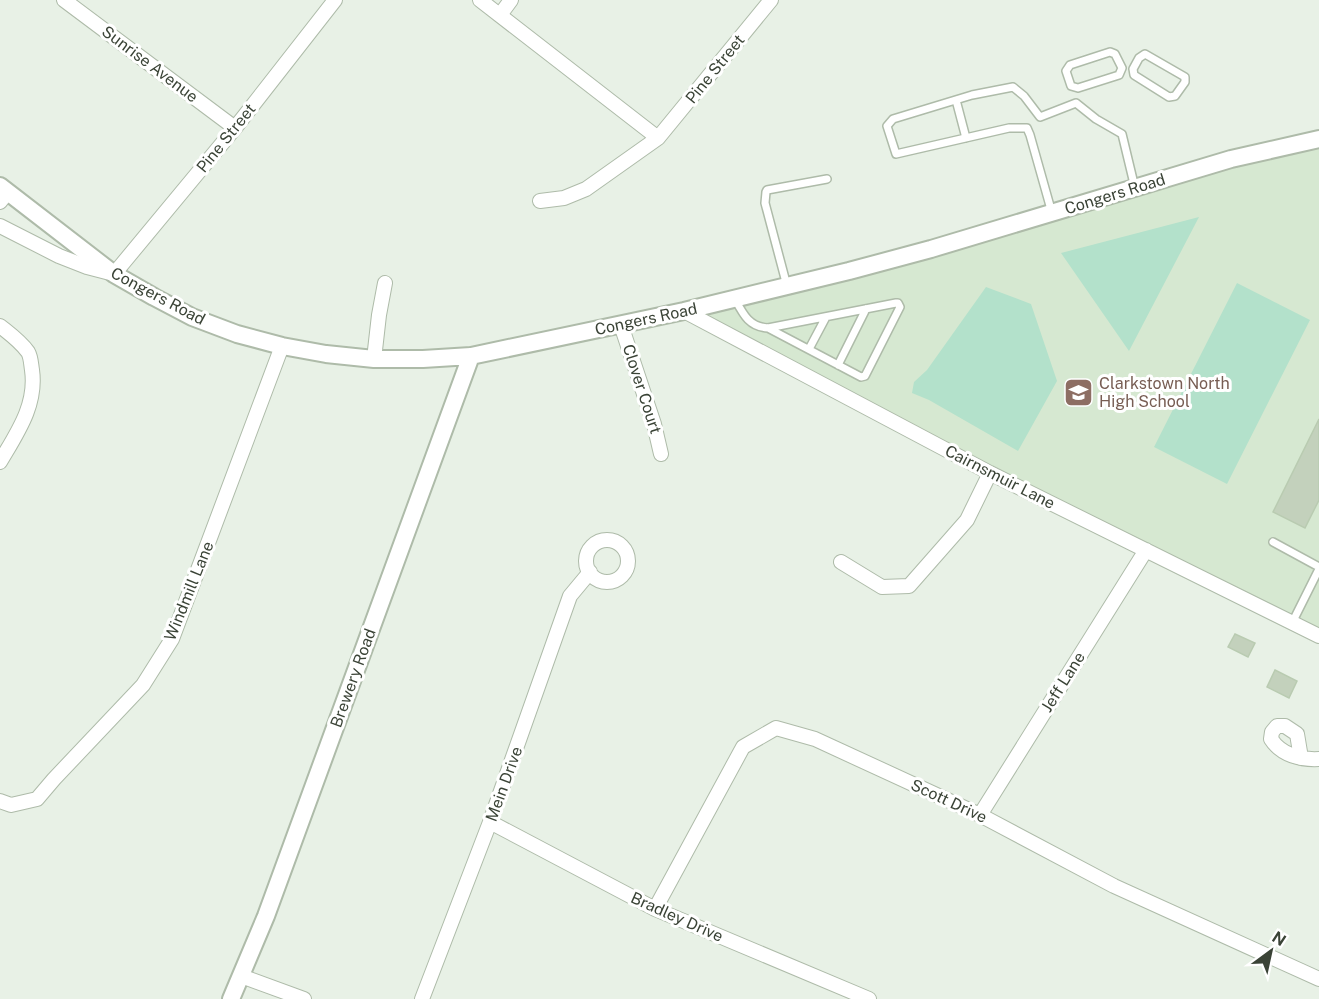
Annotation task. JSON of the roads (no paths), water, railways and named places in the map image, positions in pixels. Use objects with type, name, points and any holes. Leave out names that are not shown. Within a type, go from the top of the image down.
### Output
[{"type":"street","name":"Sunrise Avenue","points":[[64,0],[235,128]]},
{"type":"street","name":"Pine Street","points":[[114,274],[235,128],[335,0]]},
{"type":"street","points":[[480,0],[658,138]]},
{"type":"street","points":[[500,15],[511,0]]},
{"type":"street","name":"Pine Street","points":[[540,201],[564,198],[586,189],[658,138],[771,0]]},
{"type":"street","name":"Congers Road","points":[[3,193],[114,274],[192,317],[237,334],[282,346],[326,354],[374,359],[423,359],[471,356],[735,299],[890,260],[1231,159],[1319,139]]},
{"type":"street","points":[[0,226],[59,256],[114,274]]},
{"type":"street","points":[[374,359],[385,283]]},
{"type":"street","name":"Cairnsmuir Lane","points":[[684,311],[990,473],[1319,636]]},
{"type":"street","name":"Clover Court","points":[[621,325],[654,424],[661,454]]},
{"type":"street","points":[[0,326],[16,338],[30,354],[33,378],[31,402],[27,413],[0,462]]},
{"type":"street","name":"Windmill Lane","points":[[0,801],[11,805],[37,799],[143,685],[172,639],[282,346]]},
{"type":"street","name":"Brewery Road","points":[[231,999],[270,905],[471,356]]},
{"type":"street","points":[[841,562],[882,587],[909,586],[967,520],[990,473]]},
{"type":"street","name":"Jeff Lane","points":[[980,815],[1146,550]]},
{"type":"street","name":"Mein Drive","points":[[422,999],[490,822],[570,596],[590,572]]},
{"type":"street","name":"Scott Drive","points":[[655,909],[743,747],[776,728],[815,739],[980,815],[1114,886],[1319,979]]},
{"type":"street","points":[[1301,758],[1319,759]]},
{"type":"street","name":"Bradley Drive","points":[[490,822],[655,909],[869,999]]},
{"type":"street","points":[[241,976],[304,999]]},
{"type":"lane","points":[[1110,52],[1115,54],[1122,68],[1119,75],[1077,88],[1071,86],[1066,71],[1070,65],[1110,52]]},
{"type":"lane","points":[[1145,54],[1185,77],[1185,82],[1175,96],[1169,97],[1134,75],[1132,69],[1139,58],[1145,54]]},
{"type":"lane","points":[[1122,68],[1132,69]]},
{"type":"lane","points":[[1040,117],[1024,96],[1013,87],[972,95],[893,119],[887,126],[896,154],[1009,128],[1027,128],[1040,117],[1076,103]]},
{"type":"lane","points":[[1076,103],[1077,88]]},
{"type":"lane","points":[[956,100],[966,138]]},
{"type":"lane","points":[[1076,103],[1096,119],[1122,134],[1135,188]]},
{"type":"lane","points":[[1027,128],[1052,213]]},
{"type":"lane","points":[[787,286],[765,203],[766,192],[827,179]]},
{"type":"lane","points":[[735,299],[747,320],[760,328],[896,303],[900,307],[865,376],[861,377],[768,328]]},
{"type":"lane","points":[[838,364],[866,309]]},
{"type":"lane","points":[[809,349],[826,317]]},
{"type":"lane","points":[[1273,542],[1319,568],[1316,580],[1292,623]]},
{"type":"place","name":"Clarkstown North High School","points":[[1078,392]]}]
